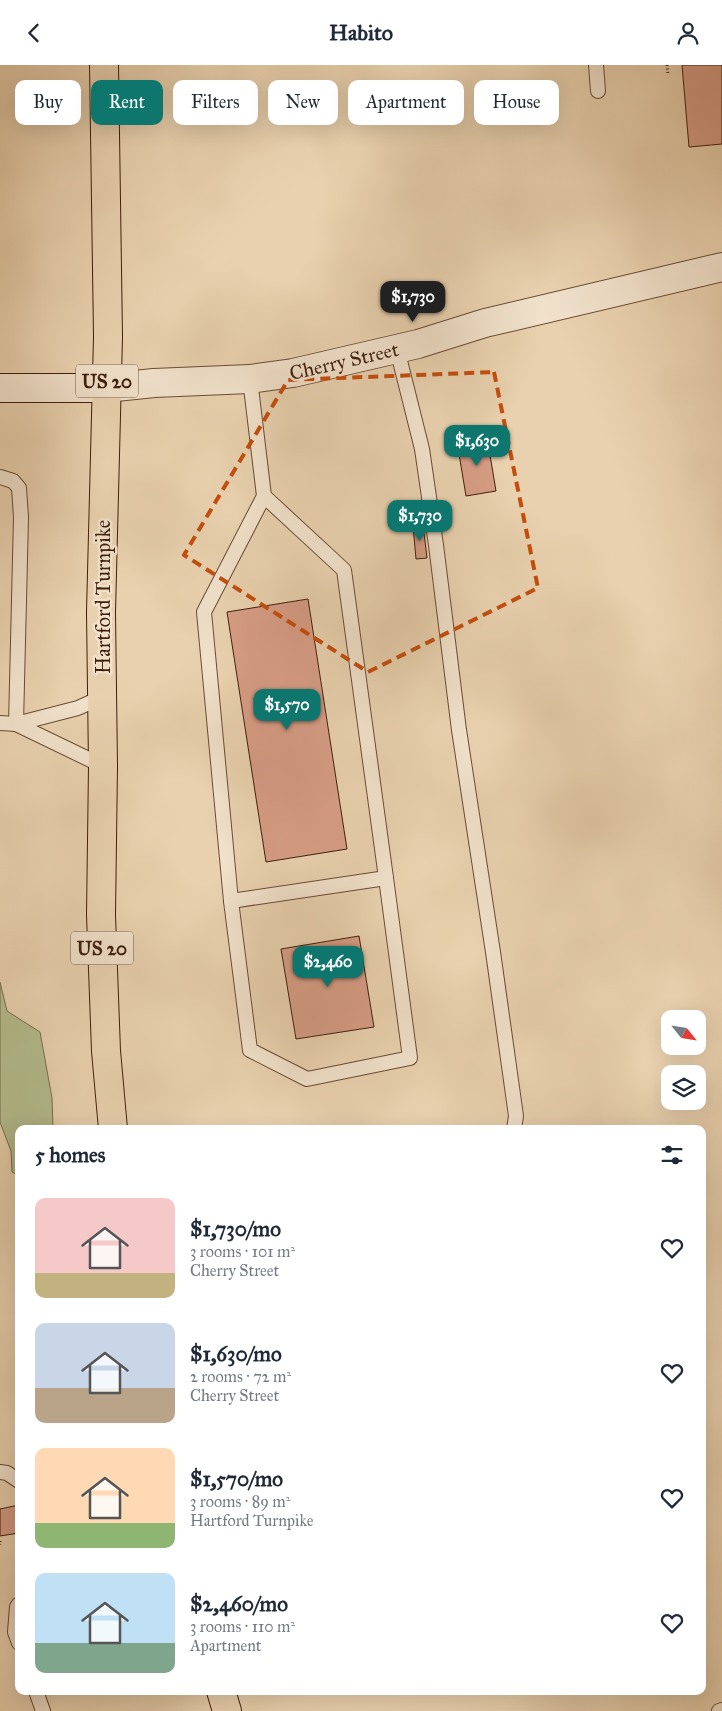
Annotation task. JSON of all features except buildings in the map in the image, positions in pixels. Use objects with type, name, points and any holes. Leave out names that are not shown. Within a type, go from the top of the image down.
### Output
[{"type":"main road","name":"Hartford Turnpike","points":[[104,65],[108,337],[101,612],[103,766],[101,915],[106,1051],[112,1125]]},
{"type":"main road","points":[[221,1695],[227,1711]]},
{"type":"street","name":"Cherry Street","points":[[0,389],[106,388],[154,383],[250,379],[294,373],[398,349],[485,323],[722,267]]},
{"type":"lane","points":[[596,65],[598,91]]},
{"type":"lane","points":[[398,349],[422,449],[459,730],[516,1116],[515,1125]]},
{"type":"lane","points":[[250,379],[264,496],[204,613],[231,901],[250,1050],[307,1079],[410,1058],[344,570],[264,496]]},
{"type":"lane","points":[[0,477],[13,481],[19,488],[16,724]]},
{"type":"lane","points":[[0,723],[16,724],[78,708],[102,697]]},
{"type":"lane","points":[[16,724],[103,766]]},
{"type":"lane","points":[[231,901],[386,878]]},
{"type":"lane","points":[[0,1472],[7,1473],[15,1478]]},
{"type":"lane","points":[[37,1695],[43,1711]]},
{"type":"path","points":[[667,65],[668,75]]},
{"type":"highlighted area","points":[[494,372],[538,588],[368,672],[184,555],[288,380]]},
{"type":"green space","points":[[0,982],[7,1011],[40,1032],[52,1098],[53,1125],[15,1125],[15,1174],[12,1172],[11,1151],[0,1122]]}]
